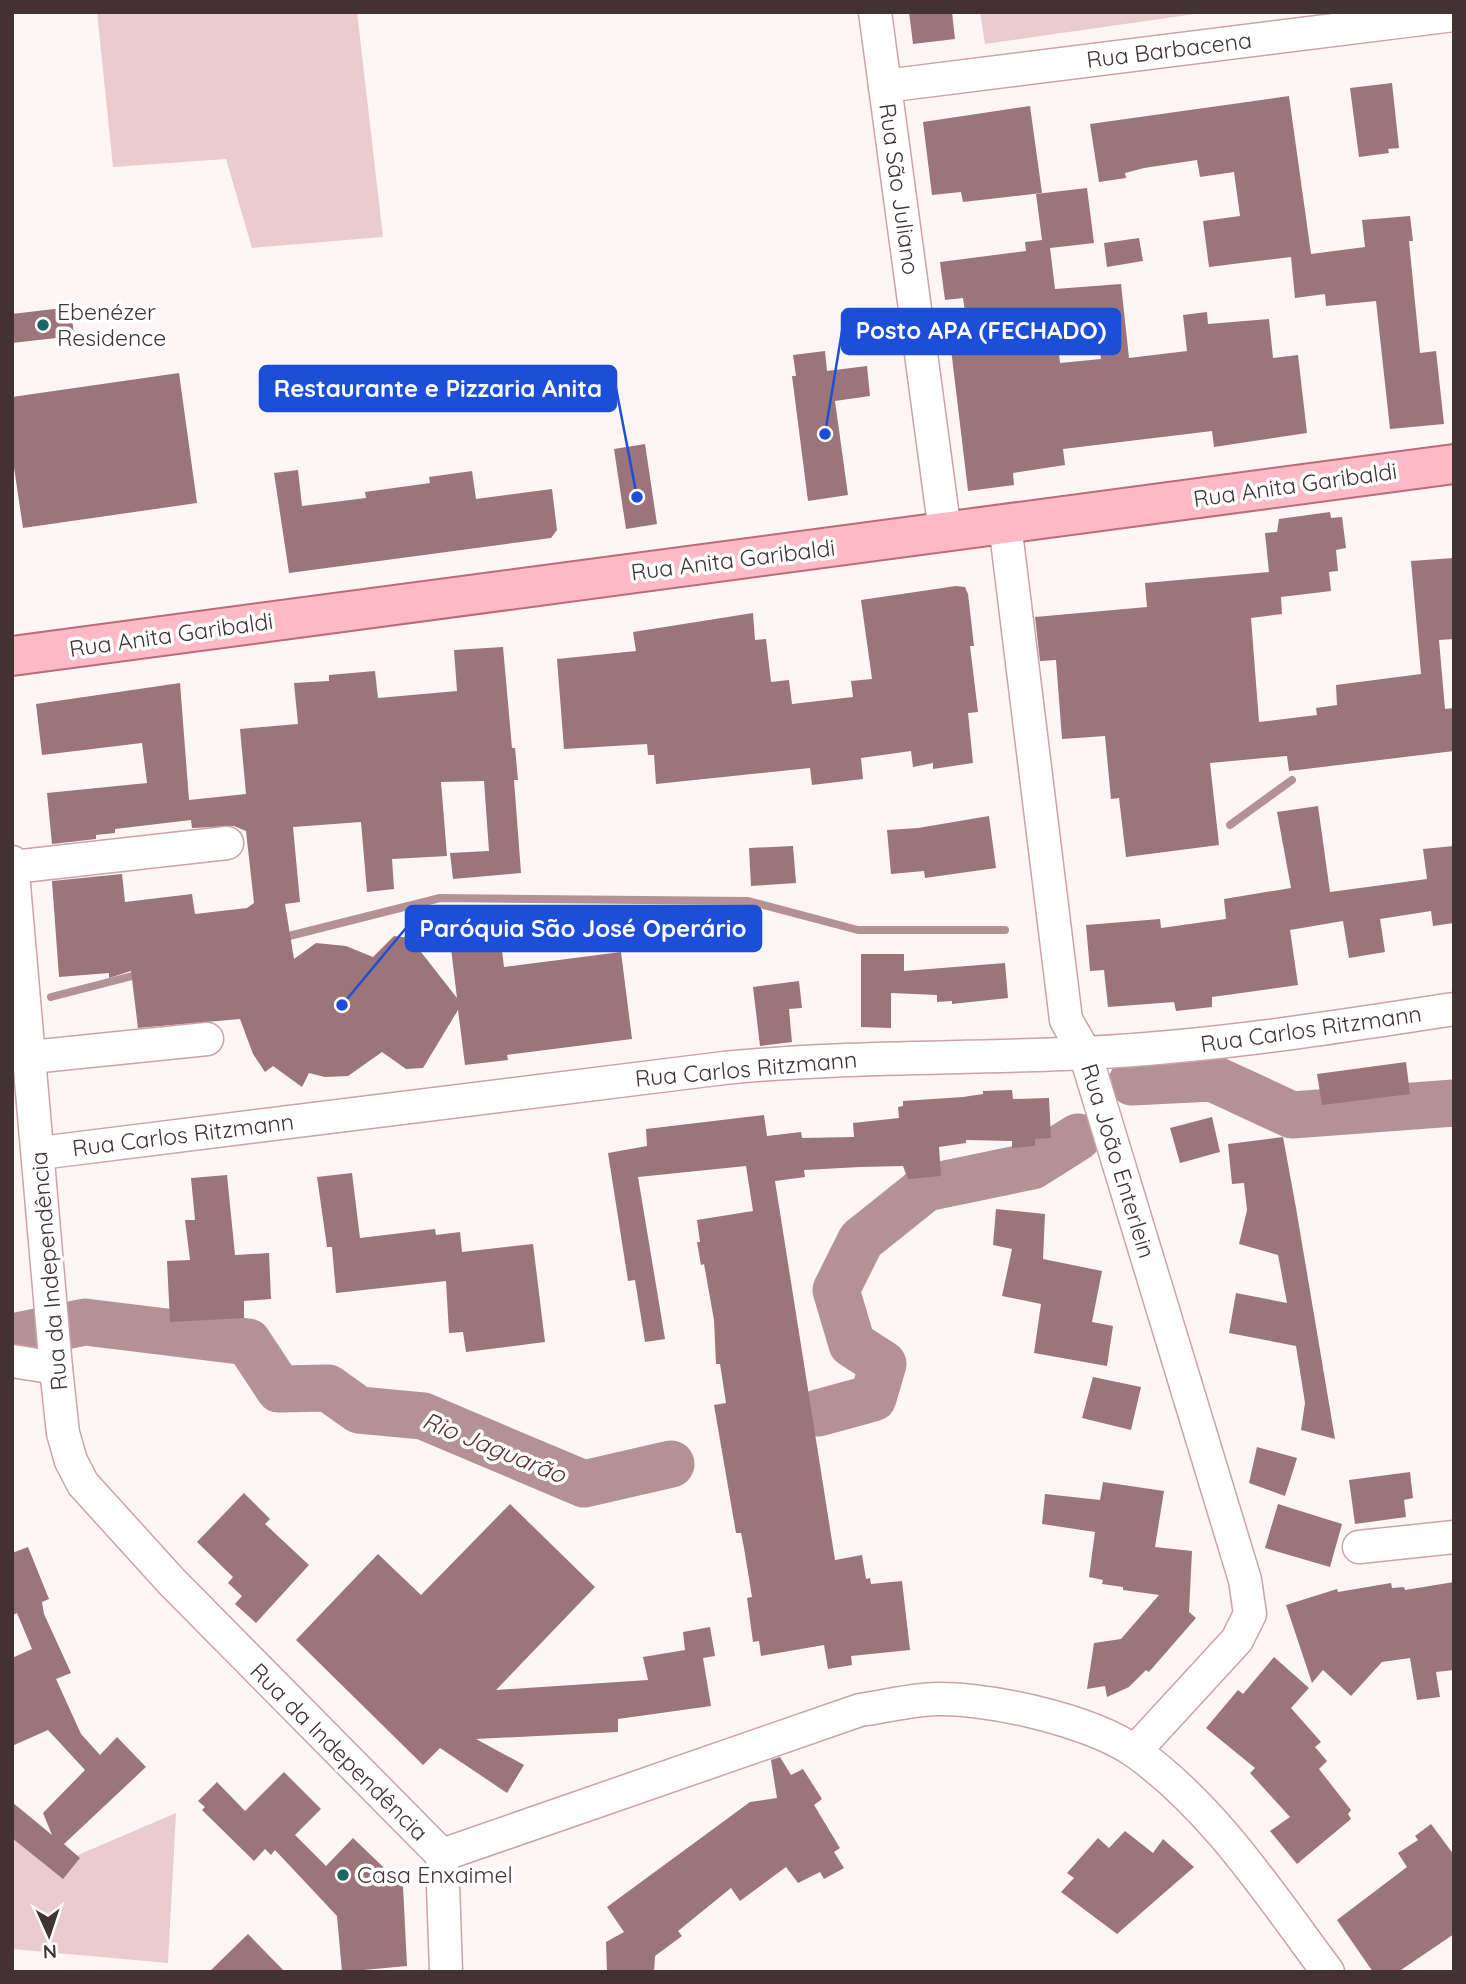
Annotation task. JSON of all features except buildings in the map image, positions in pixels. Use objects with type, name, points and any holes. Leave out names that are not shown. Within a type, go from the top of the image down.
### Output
[{"type":"main road","name":"Rua Anita Garibaldi","points":[[12,656],[1454,464]]},
{"type":"street","name":"Rua São Juliano","points":[[875,12],[944,532]]},
{"type":"street","name":"Rua Barbacena","points":[[885,86],[1454,15]]},
{"type":"street","name":"Rua João Enterlein","points":[[1005,524],[1066,1020],[1085,1053],[1245,1580],[1250,1614],[1237,1640],[1135,1751]]},
{"type":"street","points":[[13,864],[227,843]]},
{"type":"street","name":"Rua da Independência","points":[[13,864],[40,1153],[55,1354],[63,1433],[71,1461],[83,1484],[172,1582],[442,1855],[860,1710],[925,1699],[996,1704],[1057,1718],[1135,1751],[1177,1788],[1234,1848],[1328,1972]]},
{"type":"street","name":"Rua Carlos Ritzmann","points":[[40,1153],[790,1061],[1085,1053],[1247,1040],[1454,1009]]},
{"type":"street","points":[[31,1057],[207,1039]]},
{"type":"street","points":[[12,1362],[55,1354]]},
{"type":"street","points":[[1359,1547],[1454,1537]]},
{"type":"street","points":[[442,1855],[446,1972]]},
{"type":"shaded area","points":[[97,12],[357,12],[383,237],[252,248],[226,159],[113,167]]},
{"type":"shaded area","points":[[980,12],[1209,12],[985,44]]},
{"type":"shaded area","points":[[12,1809],[57,1864],[176,1813],[168,1963],[12,1949]]},
{"type":"waterway","points":[[1230,825],[1292,780]]},
{"type":"waterway","points":[[281,938],[440,898],[748,901],[858,930],[1005,930]]},
{"type":"waterway","points":[[51,997],[140,974]]},
{"type":"waterway","name":"Rio Jaguarão","points":[[1132,1082],[1212,1078],[1292,1115],[1454,1103]]},
{"type":"waterway","name":"Rio Jaguarão","points":[[818,1413],[873,1398],[883,1364],[852,1344],[836,1290],[861,1240],[926,1188],[1032,1166],[1078,1137]]},
{"type":"waterway","name":"Rio Jaguarão","points":[[12,1337],[85,1322],[248,1342],[279,1389],[328,1388],[359,1410],[423,1416],[584,1484],[671,1464]]},
{"type":"place","name":"Ebenézer Residence","points":[[43,325]]},
{"type":"place","name":"Posto APA (FECHADO)","points":[[825,434]]},
{"type":"place","name":"Restaurante e Pizzaria Anita","points":[[637,497]]},
{"type":"place","name":"Paróquia São José Operário","points":[[342,1005]]},
{"type":"place","name":"Casa Enxaimel","points":[[343,1875]]}]
